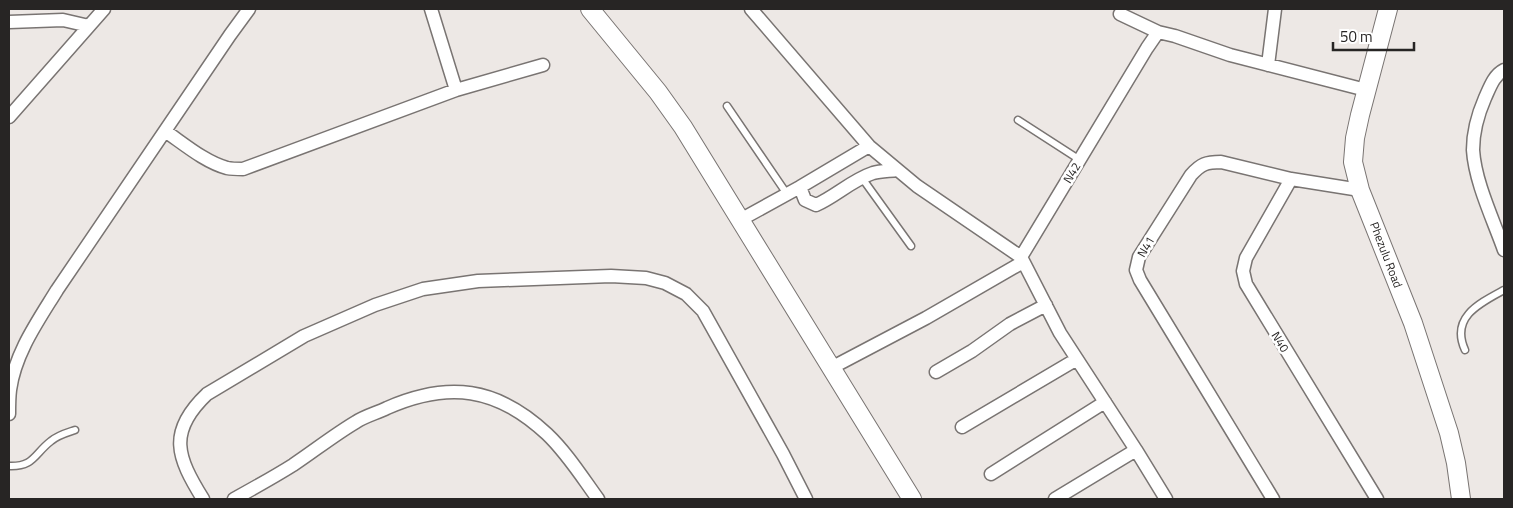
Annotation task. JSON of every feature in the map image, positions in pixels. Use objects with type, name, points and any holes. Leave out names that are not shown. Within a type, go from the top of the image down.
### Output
[{"type":"street","points":[[9,117],[104,9]]},
{"type":"street","points":[[9,414],[9,389],[25,343],[37,322],[230,35],[250,9]]},
{"type":"street","points":[[431,9],[456,90]]},
{"type":"street","points":[[590,9],[658,92],[683,126],[912,499]]},
{"type":"street","points":[[751,9],[869,146],[917,186],[1022,260],[1060,333],[1166,499]]},
{"type":"street","points":[[1268,65],[1275,9]]},
{"type":"street","name":"Phezulu Road","points":[[1388,9],[1355,138],[1353,162],[1360,190],[1413,322],[1426,361],[1449,434],[1456,463],[1461,499]]},
{"type":"street","points":[[1120,14],[1158,32],[1230,55],[1366,90]]},
{"type":"street","points":[[9,22],[64,20],[89,26]]},
{"type":"street","name":"N42","points":[[1022,260],[1158,32]]},
{"type":"street","points":[[166,131],[213,162],[228,168],[243,169],[456,90],[543,66]]},
{"type":"street","points":[[1504,70],[1493,79],[1485,99],[1475,128],[1474,150],[1479,179],[1504,250]]},
{"type":"street","points":[[740,220],[869,146]]},
{"type":"street","name":"N41","points":[[1273,499],[1140,280],[1136,270],[1139,258],[1191,175],[1200,166],[1210,162],[1221,162],[1291,179],[1360,190]]},
{"type":"street","points":[[800,187],[805,200],[816,205],[875,172],[897,170]]},
{"type":"street","name":"N40","points":[[1291,179],[1246,258],[1243,270],[1246,284],[1377,499]]},
{"type":"street","points":[[832,368],[926,318],[1022,260]]},
{"type":"street","points":[[202,499],[188,476],[180,454],[179,444],[185,420],[194,406],[207,394],[304,336],[375,306],[423,289],[478,281],[611,276],[646,278],[665,283],[686,294],[703,311],[770,430],[806,499]]},
{"type":"street","points":[[936,372],[972,351],[1010,324],[1046,305]]},
{"type":"street","points":[[962,427],[1077,359]]},
{"type":"street","points":[[234,499],[291,466],[357,421],[407,399],[431,393],[457,391],[480,394],[501,402],[532,422],[559,447],[598,499]]},
{"type":"street","points":[[991,474],[1105,402]]},
{"type":"street","points":[[1055,499],[1136,450]]},
{"type":"lane","points":[[727,106],[787,194]]},
{"type":"lane","points":[[1018,120],[1080,160]]},
{"type":"lane","points":[[862,178],[911,246]]},
{"type":"lane","points":[[1464,350],[1460,336],[1461,327],[1469,312],[1504,290]]},
{"type":"lane","points":[[9,466],[24,465],[54,439],[75,430]]}]
